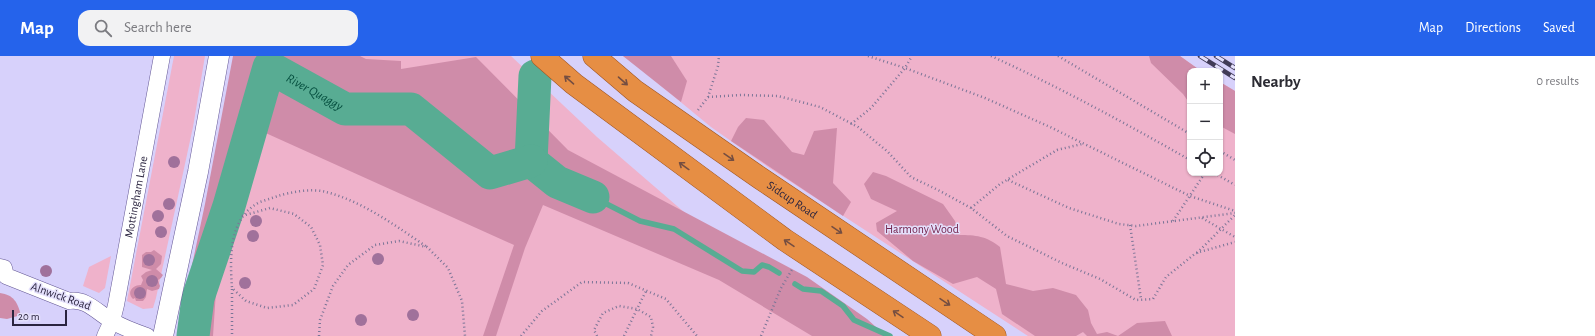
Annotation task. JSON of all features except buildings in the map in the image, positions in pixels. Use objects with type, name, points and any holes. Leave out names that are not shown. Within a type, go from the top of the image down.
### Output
[{"type":"highway","points":[[542,56],[574,84],[785,240],[930,336]]},
{"type":"highway","name":"Sidcup Road","points":[[594,56],[635,91],[760,178],[995,336]]},
{"type":"street","name":"Mottingham Lane","points":[[105,336],[112,321],[162,56]]},
{"type":"street","points":[[163,336],[198,172],[219,56]]},
{"type":"street","name":"Alnwick Road","points":[[0,267],[4,268],[6,276],[69,301],[76,300],[97,309],[112,321],[147,336]]},
{"type":"path","points":[[686,126],[708,97],[718,66],[719,56]]},
{"type":"path","points":[[868,56],[905,68],[985,98],[1050,127],[1190,196],[1235,213]]},
{"type":"path","points":[[851,124],[871,108],[905,68],[912,56]]},
{"type":"path","points":[[992,56],[1128,125],[1187,158]]},
{"type":"path","points":[[1058,56],[1187,132]]},
{"type":"path","points":[[708,97],[742,95],[778,96],[820,107],[858,127],[888,152],[911,177],[971,208],[1007,236],[1062,263],[1100,279],[1136,300],[1153,299],[1166,277],[1196,253],[1235,213]]},
{"type":"path","points":[[971,208],[1000,184],[1057,150],[1082,144]]},
{"type":"path","points":[[1223,153],[1235,160]]},
{"type":"path","points":[[1172,221],[1203,176]]},
{"type":"path","points":[[1219,176],[1235,185]]},
{"type":"path","points":[[1008,180],[1069,208],[1119,224],[1136,226],[1235,213]]},
{"type":"path","points":[[232,336],[232,288],[230,260],[234,232],[242,216],[260,202],[292,192],[325,192],[365,208],[427,247],[448,268],[462,301],[465,336]]},
{"type":"path","points":[[232,288],[246,301],[267,308],[293,305],[314,289],[323,265],[320,245],[310,227],[294,214],[270,208],[242,216]]},
{"type":"path","points":[[1201,217],[1235,237]]},
{"type":"path","points":[[1130,225],[1141,299]]},
{"type":"path","points":[[319,336],[320,320],[333,286],[348,265],[376,245],[399,241],[427,247]]},
{"type":"path","points":[[1196,253],[1235,242]]},
{"type":"path","points":[[761,336],[781,288],[796,264]]},
{"type":"path","points":[[521,336],[542,311],[582,282],[628,283],[666,299],[697,336]]},
{"type":"path","points":[[624,336],[646,291]]},
{"type":"path","points":[[598,336],[594,330],[603,313],[619,306],[637,309],[650,317],[653,328],[651,336]]},
{"type":"green space","points":[[174,56],[205,56],[193,127],[156,298],[153,308],[143,309],[127,301]]},
{"type":"green space","points":[[233,56],[360,56],[366,59],[401,61],[401,69],[476,57],[568,150],[807,277],[867,319],[886,336],[812,336],[719,280],[543,205],[525,248],[496,336],[483,336],[514,245],[248,125],[218,261],[213,336],[177,336],[205,204]]},
{"type":"green space","points":[[235,56],[511,56],[597,137],[706,231],[875,336],[181,336]]},
{"type":"green space","points":[[623,56],[1180,56],[1197,68],[1187,68],[1187,176],[1223,176],[1223,84],[1235,91],[1235,336],[1028,336],[768,167],[711,127]]},
{"type":"green space","points":[[623,56],[671,56],[687,81],[681,102]]},
{"type":"green space","points":[[1149,56],[1180,56],[1197,68],[1187,68],[1187,100],[1183,94],[1151,63]]},
{"type":"green space","points":[[1223,84],[1235,91],[1235,134],[1223,128]]},
{"type":"green space","points":[[746,118],[764,120],[792,152],[804,155],[814,131],[837,128],[833,183],[851,202],[843,216],[731,141],[738,127]]},
{"type":"green space","name":"Harmony Wood","points":[[873,172],[886,176],[943,204],[955,221],[959,235],[981,237],[990,240],[1000,247],[1006,284],[1033,291],[1053,288],[1076,295],[1088,310],[1091,323],[1097,334],[1107,332],[1118,336],[1087,336],[1083,332],[1076,336],[1035,336],[1002,314],[996,289],[977,277],[953,284],[913,261],[877,231],[876,223],[897,211],[871,199],[864,184]]},
{"type":"green space","points":[[154,250],[162,256],[161,264],[156,269],[163,275],[158,280],[160,286],[159,289],[152,291],[147,289],[146,297],[143,301],[136,301],[130,294],[131,289],[135,286],[141,285],[143,280],[141,276],[152,270],[142,267],[142,255],[146,252],[151,252]]},
{"type":"green space","points":[[111,256],[105,288],[99,293],[83,286],[89,267]]},
{"type":"green space","points":[[0,293],[12,297],[18,306],[21,315],[7,319],[0,318]]},
{"type":"green space","points":[[1165,321],[1172,336],[1118,336],[1137,323]]},
{"type":"waterway","name":"River Quaggy","points":[[193,336],[198,298],[229,206],[269,67],[345,109],[411,109],[490,173],[531,161]]},
{"type":"waterway","name":"River Quaggy","points":[[531,161],[535,76]]},
{"type":"waterway","points":[[531,161],[557,182],[593,197]]},
{"type":"waterway","points":[[593,197],[640,221],[674,229],[742,271],[754,272],[762,265],[779,273]]},
{"type":"waterway","points":[[795,284],[803,289],[821,291],[843,306],[854,320],[890,336]]},
{"type":"railway","points":[[1200,56],[1235,78]]},
{"type":"railway","points":[[1216,56],[1235,68]]}]
